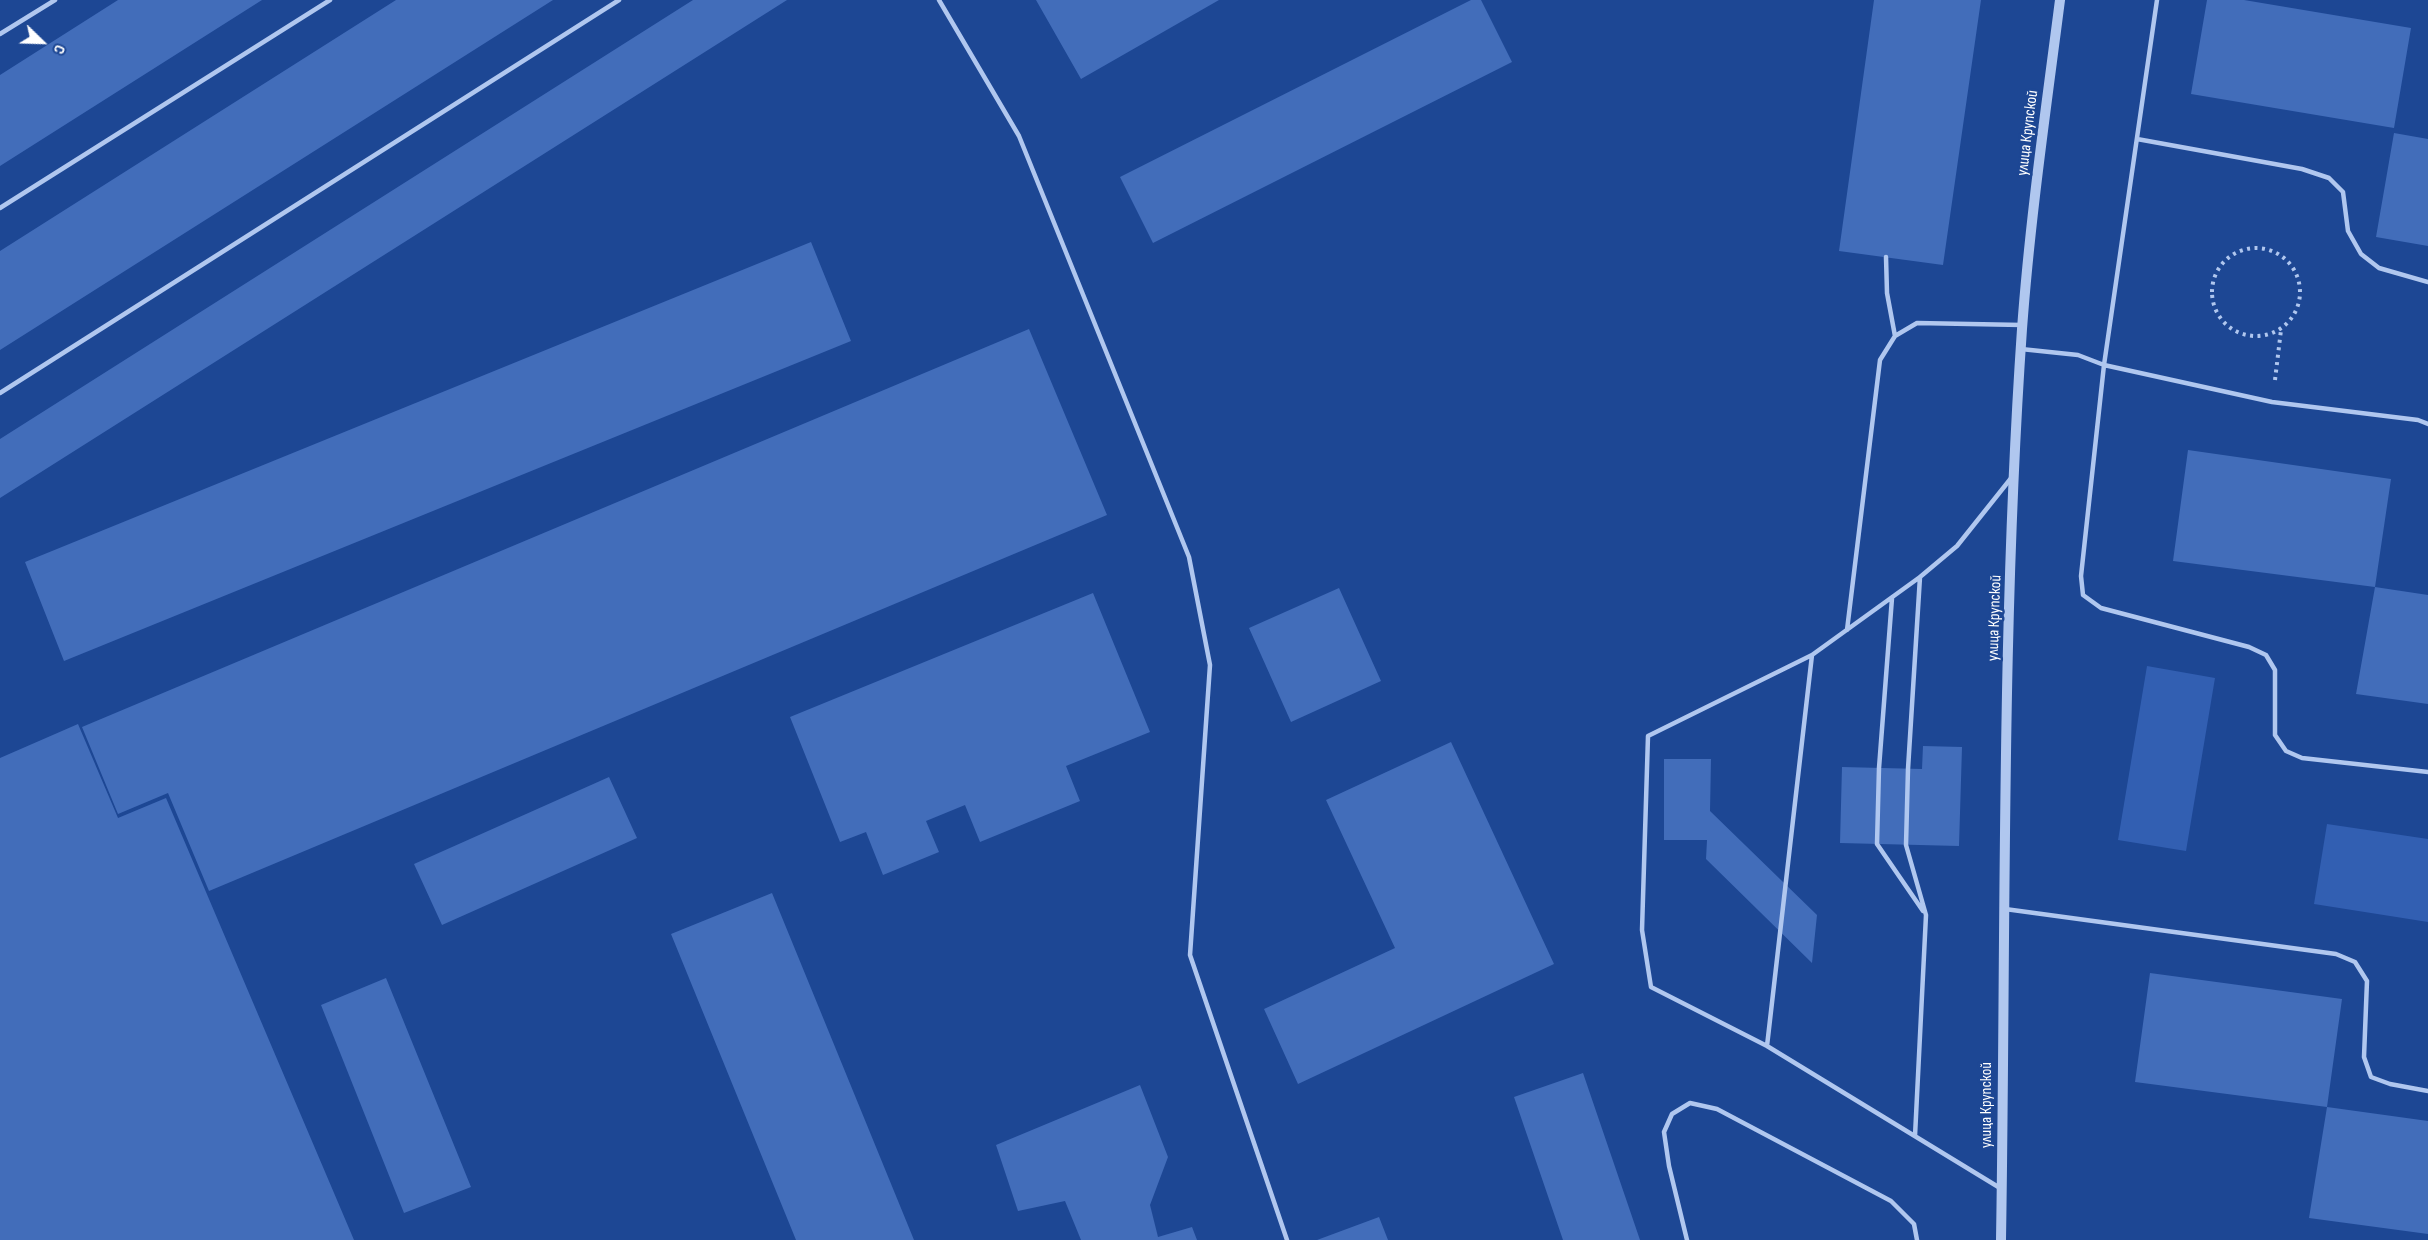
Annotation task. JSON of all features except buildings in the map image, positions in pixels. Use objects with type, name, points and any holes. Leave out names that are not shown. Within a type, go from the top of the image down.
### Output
[{"type":"street","name":"улица Крупской","points":[[2001,1240],[2002,909],[2014,475],[2022,326],[2060,0]]},
{"type":"lane","points":[[0,34],[55,0]]},
{"type":"lane","points":[[0,208],[330,0]]},
{"type":"lane","points":[[0,393],[619,0]]},
{"type":"lane","points":[[939,0],[1019,136],[1189,557],[1210,665],[1190,955],[1287,1240]]},
{"type":"lane","points":[[2157,0],[2104,365],[2081,576],[2083,595],[2101,608],[2249,647],[2266,655],[2275,670],[2275,735],[2286,751],[2302,758],[2428,772]]},
{"type":"lane","points":[[2137,139],[2302,169],[2329,178],[2343,192],[2348,231],[2361,254],[2379,268],[2428,282]]},
{"type":"lane","points":[[1886,258],[1887,293],[1895,336]]},
{"type":"lane","points":[[1848,630],[1880,360],[1895,336],[1917,323],[2022,326]]},
{"type":"lane","points":[[2021,349],[2078,355],[2104,365],[2272,402],[2418,420],[2428,424]]},
{"type":"lane","points":[[2001,1189],[1767,1046],[1651,987],[1642,930],[1648,736],[1812,656],[1920,577],[1958,546],[2014,475]]},
{"type":"lane","points":[[1915,1136],[1926,915],[1906,845],[1908,769],[1920,577]]},
{"type":"lane","points":[[1892,597],[1879,768],[1877,844],[1926,915]]},
{"type":"lane","points":[[1767,1046],[1812,656]]},
{"type":"lane","points":[[2002,909],[2336,954],[2355,962],[2367,981],[2364,1056],[2372,1077],[2390,1084],[2428,1090]]},
{"type":"lane","points":[[1687,1240],[1669,1166],[1664,1132],[1672,1113],[1690,1104],[1717,1109],[1891,1202],[1914,1224],[1917,1240]]},
{"type":"path","points":[[2272,402],[2281,330],[2297,310],[2301,285],[2290,261],[2269,248],[2243,248],[2222,262],[2211,285],[2215,311],[2232,330],[2256,337],[2281,330]]},
{"type":"shaded area","points":[[2147,666],[2215,678],[2186,851],[2118,840]]},
{"type":"shaded area","points":[[2327,824],[2428,839],[2428,922],[2314,904]]}]
